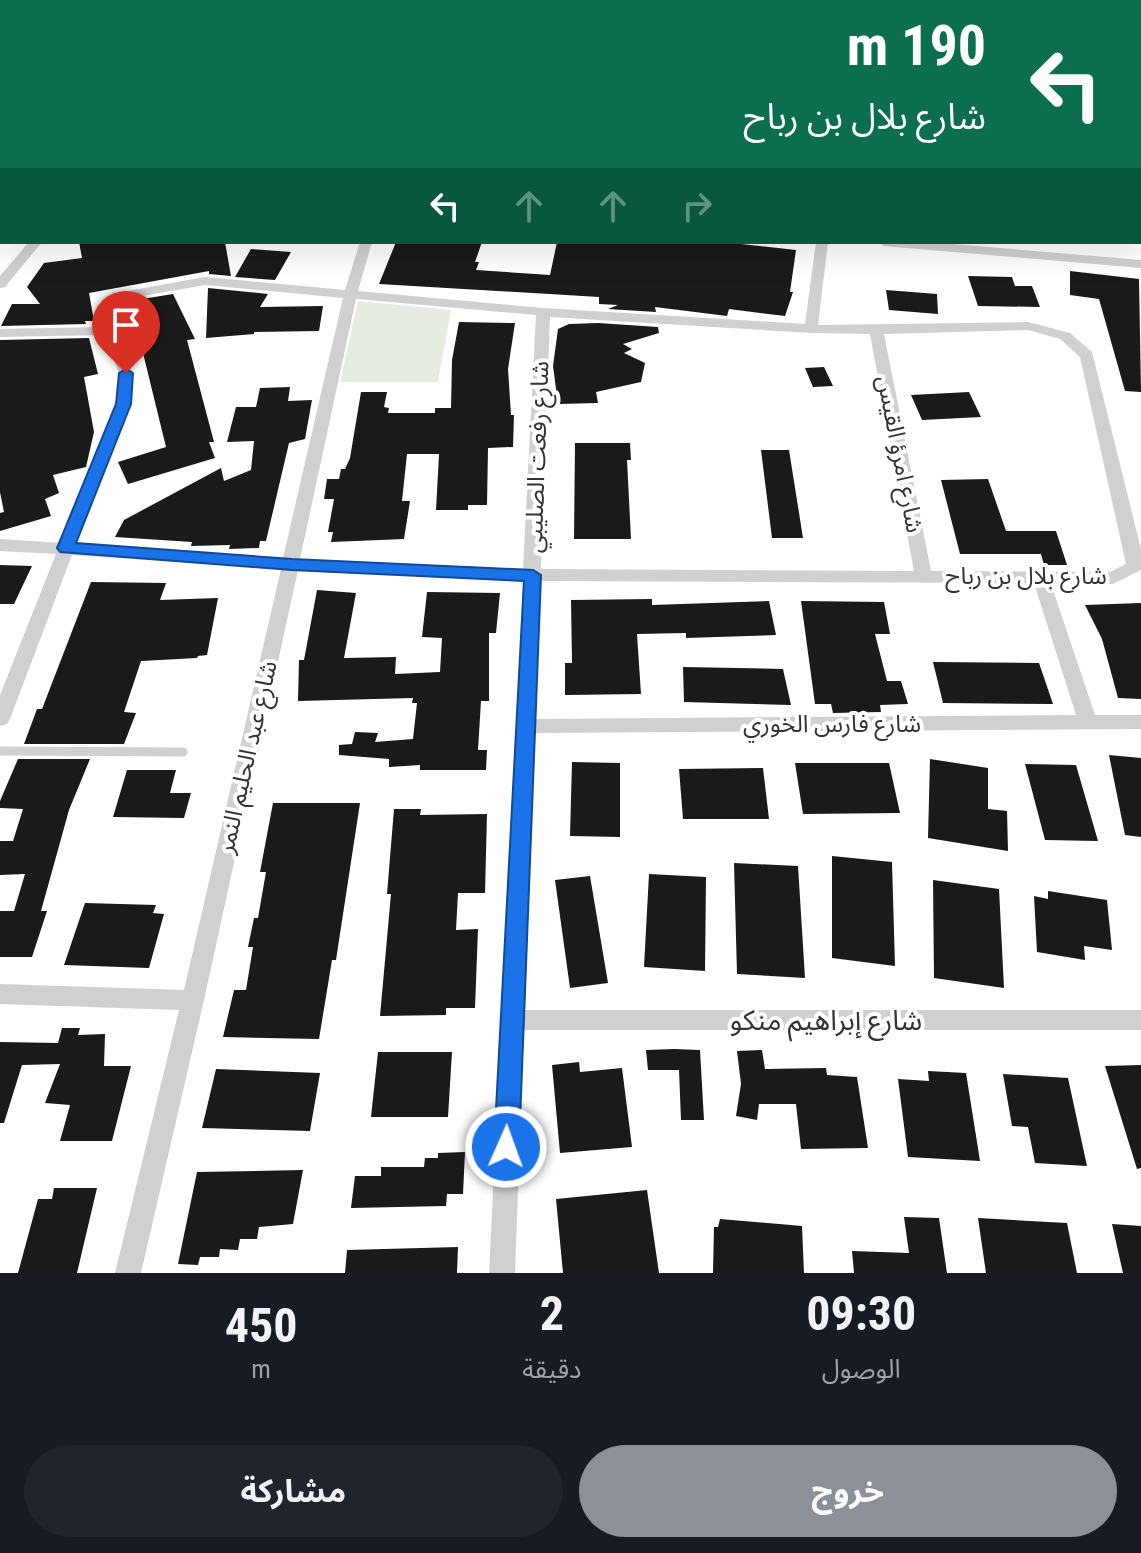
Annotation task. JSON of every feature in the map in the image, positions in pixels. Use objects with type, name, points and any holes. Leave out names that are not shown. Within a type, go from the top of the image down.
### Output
[{"type":"street","points":[[0,284],[34,244]]},
{"type":"street","name":"شارع عبد الحليم النمر","points":[[128,1273],[193,1000],[351,293],[365,244]]},
{"type":"street","points":[[811,329],[822,244]]},
{"type":"street","points":[[909,244],[1141,264]]},
{"type":"street","points":[[1053,244],[1058,256]]},
{"type":"street","name":"شارع بلال بن رباح","points":[[0,545],[292,564],[533,575],[1041,579],[1113,578],[1134,567],[1131,535],[1087,355],[1065,336],[1049,329],[1028,326],[876,331],[811,329],[543,312],[243,282],[180,284],[121,296],[109,303],[103,315],[107,331]]},
{"type":"street","name":"شارع رفعت الصليبي","points":[[502,1273],[543,312]]},
{"type":"street","points":[[0,333],[107,331],[126,373],[126,392],[0,719]]},
{"type":"street","name":"شارع امرؤ القيس","points":[[876,331],[924,577]]},
{"type":"street","points":[[1041,579],[1088,722]]},
{"type":"street","name":"شارع فارس الخوري","points":[[524,726],[1141,722]]},
{"type":"street","points":[[0,994],[193,1000]]},
{"type":"street","name":"شارع إبراهيم منكو","points":[[511,1020],[1141,1020]]},
{"type":"lane","points":[[0,751],[183,752]]},
{"type":"shaded area","points":[[358,301],[451,310],[438,382],[340,382]]},
{"type":"building","points":[[79,244],[225,244],[231,276],[209,274],[209,271],[89,293],[94,321],[85,321],[86,324],[1,326],[12,304],[40,304],[27,287],[44,263],[82,258]]},
{"type":"building","points":[[395,244],[481,244],[475,262],[479,262],[476,270],[550,275],[557,244],[741,244],[796,250],[790,292],[793,292],[785,316],[729,309],[727,316],[655,307],[656,312],[608,309],[618,305],[599,304],[599,297],[379,284]]},
{"type":"building","points":[[251,249],[291,252],[275,280],[235,277]]},
{"type":"building","points":[[1070,271],[1139,279],[1141,392],[1125,391],[1099,299],[1070,295]]},
{"type":"building","points":[[968,276],[1012,277],[1015,286],[1032,286],[1040,307],[978,306]]},
{"type":"building","points":[[208,288],[268,294],[260,307],[323,306],[319,331],[254,332],[206,338]]},
{"type":"building","points":[[886,290],[937,294],[938,314],[889,310]]},
{"type":"building","points":[[173,294],[195,339],[187,340],[214,442],[209,442],[215,458],[128,484],[118,462],[166,447],[142,349],[150,347],[130,301]]},
{"type":"building","points":[[459,322],[515,323],[508,369],[511,415],[514,415],[513,447],[488,448],[487,505],[468,505],[468,510],[436,510],[439,454],[407,454],[402,501],[410,501],[404,539],[331,542],[333,532],[328,532],[334,499],[324,499],[327,479],[339,479],[341,469],[345,469],[350,458],[361,392],[387,392],[384,407],[389,408],[388,413],[435,413],[435,408],[451,408],[452,360]]},
{"type":"building","points":[[569,324],[658,327],[659,333],[623,344],[632,349],[624,353],[645,363],[641,382],[596,392],[598,403],[558,404],[553,366],[558,329]]},
{"type":"building","points":[[89,338],[98,374],[84,377],[94,432],[86,467],[53,475],[59,493],[45,499],[51,516],[0,531],[0,513],[4,512],[0,492],[0,340]]},
{"type":"building","points":[[824,367],[833,386],[813,387],[805,368]]},
{"type":"building","points":[[290,387],[288,401],[312,400],[305,439],[289,443],[266,541],[260,541],[259,548],[229,549],[230,545],[191,546],[192,542],[115,537],[124,520],[221,468],[224,481],[251,470],[254,441],[227,442],[236,407],[256,407],[260,388]]},
{"type":"building","points":[[969,392],[981,417],[922,420],[911,395]]},
{"type":"building","points":[[575,443],[630,443],[631,460],[627,460],[631,539],[574,539]]},
{"type":"building","points":[[761,450],[789,450],[803,538],[772,538]]},
{"type":"building","points":[[988,479],[1006,531],[1056,531],[1067,565],[1044,565],[1041,554],[960,554],[941,480]]},
{"type":"building","points":[[0,565],[32,566],[14,604],[0,604]]},
{"type":"building","points":[[91,582],[166,583],[160,600],[218,598],[207,655],[141,661],[124,712],[136,713],[124,744],[24,744],[37,709],[42,709]]},
{"type":"building","points":[[317,590],[356,593],[344,658],[396,657],[395,674],[440,672],[442,638],[422,637],[427,592],[500,593],[496,633],[489,633],[489,701],[481,701],[478,750],[487,750],[486,770],[420,770],[420,765],[389,767],[389,759],[339,755],[339,745],[352,744],[355,732],[378,733],[375,742],[413,739],[417,703],[412,703],[413,698],[298,701],[299,660],[304,660]]},
{"type":"building","points":[[652,599],[652,605],[769,601],[776,635],[686,638],[686,633],[637,634],[641,694],[565,695],[565,663],[572,663],[571,600]]},
{"type":"building","points":[[801,601],[884,602],[890,634],[875,634],[887,681],[901,681],[908,704],[880,705],[881,712],[833,713],[831,704],[815,704]]},
{"type":"building","points":[[1141,603],[1141,699],[1118,698],[1102,639],[1085,605]]},
{"type":"building","points":[[933,662],[1039,663],[1053,704],[943,703]]},
{"type":"building","points":[[683,667],[783,669],[791,705],[684,702]]},
{"type":"building","points":[[1109,755],[1141,758],[1141,837],[1125,835]]},
{"type":"building","points":[[18,759],[90,759],[69,810],[41,911],[47,911],[32,957],[0,957],[0,911],[14,911],[25,874],[0,875],[0,841],[13,841],[23,809],[0,808],[0,801]]},
{"type":"building","points":[[930,759],[988,768],[988,809],[1007,811],[1008,851],[928,838]]},
{"type":"building","points":[[572,762],[620,763],[620,837],[570,836]]},
{"type":"building","points":[[795,763],[889,763],[900,813],[803,814]]},
{"type":"building","points":[[1025,764],[1076,765],[1098,841],[1045,840]]},
{"type":"building","points":[[763,768],[769,819],[683,819],[679,769]]},
{"type":"building","points":[[127,770],[176,770],[170,793],[191,793],[184,818],[113,817]]},
{"type":"building","points":[[273,803],[360,803],[336,960],[332,960],[319,1039],[223,1037],[234,990],[246,990],[253,947],[248,947],[254,918],[258,918],[266,872],[260,872]]},
{"type":"building","points":[[394,809],[421,809],[420,815],[487,814],[485,893],[458,893],[456,930],[478,929],[475,1008],[446,1008],[446,1015],[380,1016],[391,894],[387,894]]},
{"type":"building","points":[[832,856],[892,862],[895,966],[832,958]]},
{"type":"building","points":[[734,863],[798,866],[805,978],[737,974]]},
{"type":"building","points":[[649,874],[706,877],[705,971],[644,967]]},
{"type":"building","points":[[590,876],[608,983],[570,988],[555,880]]},
{"type":"building","points":[[933,880],[999,889],[1004,988],[934,978]]},
{"type":"building","points":[[1048,891],[1107,900],[1112,950],[1084,946],[1085,960],[1037,952],[1034,896],[1048,899]]},
{"type":"building","points":[[85,903],[156,905],[153,913],[164,914],[149,968],[64,965]]},
{"type":"building","points":[[62,1028],[80,1028],[78,1035],[105,1034],[104,1066],[131,1066],[112,1141],[60,1141],[70,1105],[45,1103],[60,1064],[22,1065],[4,1123],[0,1123],[0,1042],[58,1043]]},
{"type":"building","points":[[646,1050],[700,1050],[704,1120],[681,1120],[679,1070],[648,1070]]},
{"type":"building","points":[[762,1050],[765,1069],[826,1068],[827,1075],[857,1077],[868,1148],[801,1149],[796,1104],[759,1104],[757,1120],[736,1116],[741,1084],[737,1051]]},
{"type":"building","points":[[378,1052],[452,1052],[448,1117],[371,1117]]},
{"type":"building","points":[[579,1062],[580,1072],[622,1068],[632,1147],[560,1153],[552,1065]]},
{"type":"building","points":[[1141,1065],[1141,1168],[1137,1169],[1105,1066]]},
{"type":"building","points":[[216,1069],[320,1073],[310,1131],[202,1128]]},
{"type":"building","points":[[928,1071],[966,1073],[980,1161],[908,1157],[898,1079],[929,1081]]},
{"type":"building","points":[[1003,1074],[1068,1078],[1087,1166],[1035,1163],[1028,1127],[1012,1126]]},
{"type":"building","points":[[465,1152],[463,1194],[447,1194],[446,1206],[351,1208],[355,1176],[381,1176],[381,1167],[424,1167],[425,1158],[438,1158],[438,1153]]},
{"type":"building","points":[[303,1170],[293,1224],[259,1227],[257,1239],[240,1239],[238,1250],[220,1249],[219,1257],[200,1257],[198,1265],[178,1264],[197,1172]]},
{"type":"building","points":[[54,1188],[97,1188],[77,1273],[18,1273],[38,1199],[52,1199]]},
{"type":"building","points":[[647,1190],[659,1273],[563,1273],[556,1199]]},
{"type":"building","points":[[904,1217],[939,1218],[947,1273],[854,1273],[852,1251],[909,1253]]},
{"type":"building","points":[[978,1218],[1067,1223],[1077,1273],[986,1273]]},
{"type":"building","points":[[720,1219],[802,1226],[804,1273],[713,1273],[714,1227],[718,1227]]},
{"type":"building","points":[[1112,1224],[1141,1226],[1141,1273],[1123,1273]]},
{"type":"building","points":[[458,1247],[457,1273],[345,1273],[347,1250]]},
{"type":"route","points":[[126,373],[123,404],[66,548],[292,564],[533,575],[506,1147]]}]
